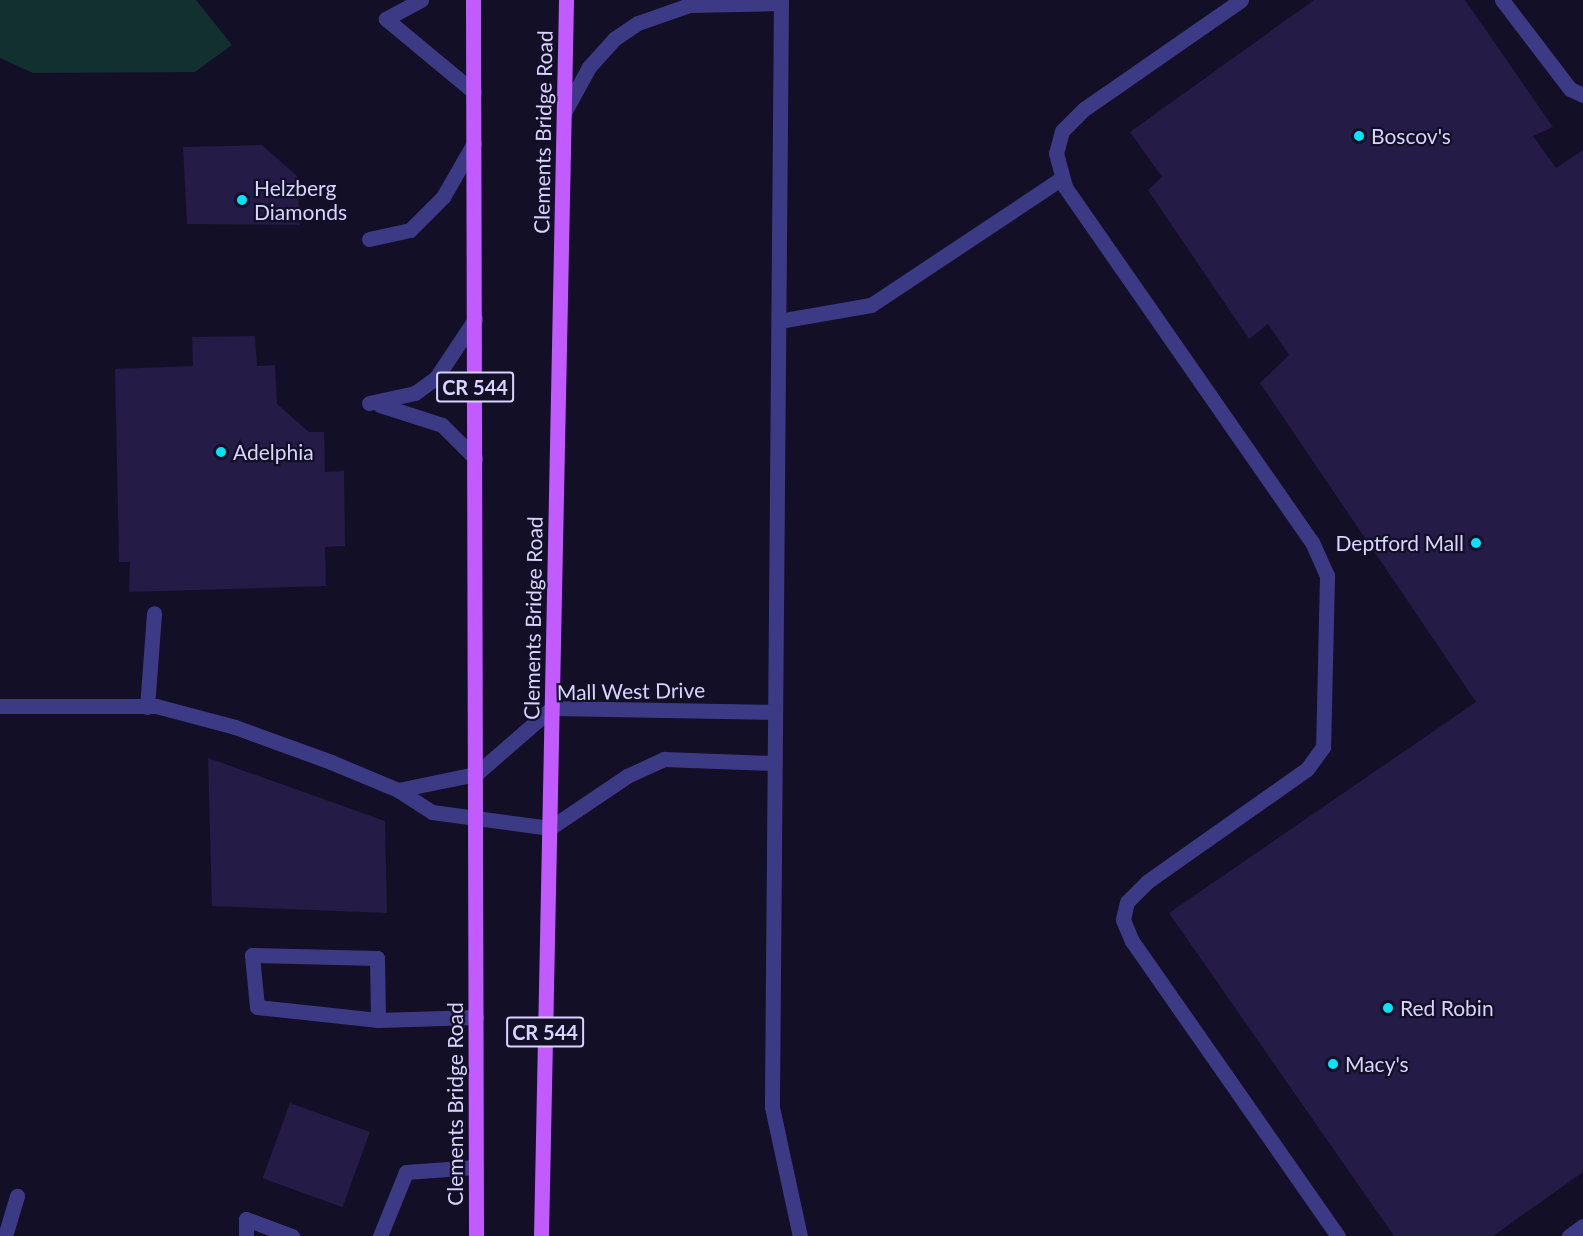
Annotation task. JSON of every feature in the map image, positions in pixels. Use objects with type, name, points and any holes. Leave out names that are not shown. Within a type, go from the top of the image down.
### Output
[{"type":"main road","name":"Clements Bridge Road","points":[[473,0],[476,1236]]},
{"type":"main road","name":"Clements Bridge Road","points":[[541,1236],[566,0]]},
{"type":"lane","points":[[421,0],[386,19],[474,92]]},
{"type":"lane","points":[[1241,0],[1072,120],[1056,153],[1061,179],[1312,542],[1327,575],[1323,747],[1307,769],[1147,882],[1127,902],[1123,920],[1132,940],[1338,1236]]},
{"type":"lane","points":[[1502,0],[1570,89],[1583,95]]},
{"type":"lane","points":[[565,111],[590,67],[614,39],[638,23],[683,3],[781,1],[772,763],[772,1107],[778,1155],[800,1236]]},
{"type":"lane","points":[[369,239],[410,230],[443,197],[474,143]]},
{"type":"lane","points":[[779,321],[871,305],[1061,179]]},
{"type":"lane","points":[[475,319],[436,378],[415,393],[369,403],[442,425],[475,458]]},
{"type":"lane","points":[[147,707],[154,613]]},
{"type":"lane","points":[[0,706],[147,707],[235,727],[398,790],[432,812],[550,828],[627,776],[664,759],[772,763]]},
{"type":"lane","name":"Mall West Drive","points":[[476,774],[552,708],[773,712]]},
{"type":"lane","points":[[398,790],[476,774]]},
{"type":"lane","points":[[378,1020],[377,958],[252,956],[257,1007],[378,1020],[476,1017]]},
{"type":"lane","points":[[380,1236],[406,1172],[476,1167]]},
{"type":"lane","points":[[5,1236],[17,1196]]},
{"type":"lane","points":[[246,1236],[246,1219],[292,1236]]},
{"type":"lane","points":[[1569,1236],[1583,1227]]},
{"type":"green space","points":[[0,0],[196,0],[232,45],[195,72],[33,73],[0,58]]},
{"type":"building","name":"Deptford Mall","points":[[1314,0],[1465,0],[1553,127],[1533,136],[1556,168],[1583,150],[1583,1172],[1493,1236],[1394,1236],[1169,913],[1476,702],[1260,383],[1289,355],[1268,324],[1249,339],[1148,190],[1162,177],[1130,132]]},
{"type":"building","name":"Helzberg Diamonds","points":[[262,145],[297,176],[300,225],[187,224],[183,147]]},
{"type":"building","name":"Adelphia","points":[[255,336],[257,366],[275,365],[277,404],[309,432],[324,432],[325,472],[344,471],[345,546],[325,547],[326,586],[129,592],[130,562],[119,562],[115,369],[193,366],[192,337]]},
{"type":"building","points":[[208,758],[385,821],[387,913],[212,906]]},
{"type":"building","points":[[290,1103],[370,1132],[343,1207],[263,1178]]},
{"type":"place","name":"Boscov's","points":[[1359,136]]},
{"type":"place","name":"Helzberg Diamonds","points":[[242,200]]},
{"type":"place","name":"Adelphia","points":[[221,452]]},
{"type":"place","name":"Deptford Mall","points":[[1476,543]]},
{"type":"place","name":"Red Robin","points":[[1388,1008]]},
{"type":"place","name":"Macy's","points":[[1333,1064]]}]
